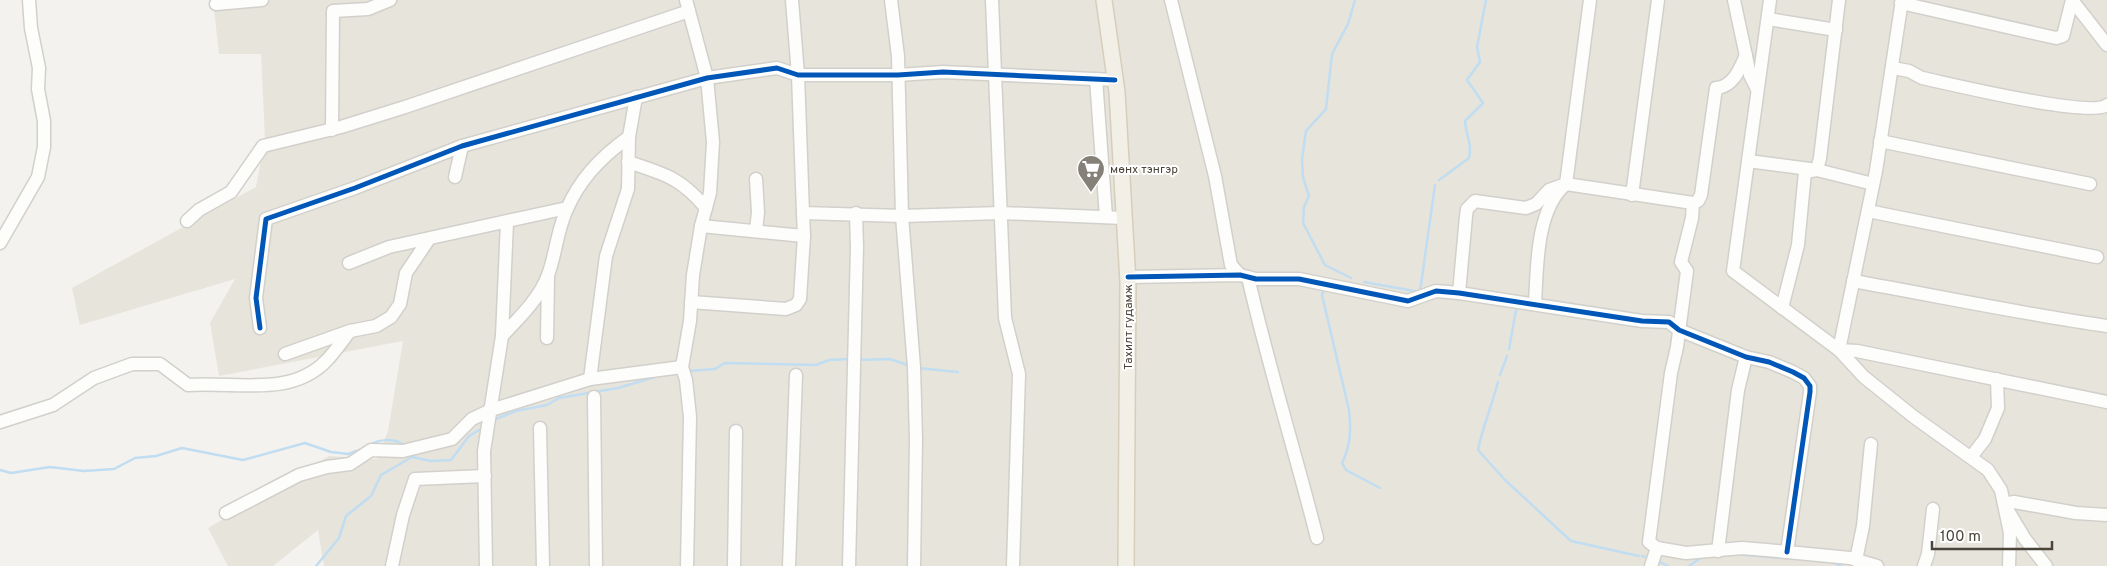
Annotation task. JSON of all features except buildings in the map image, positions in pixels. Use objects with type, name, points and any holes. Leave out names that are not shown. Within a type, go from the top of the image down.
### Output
[{"type":"main road","name":"Тахилт гудамж","points":[[1104,0],[1115,80],[1128,277],[1126,566]]},
{"type":"street","points":[[0,243],[38,177],[44,147],[44,120],[38,90],[39,68],[31,28],[29,0]]},
{"type":"street","points":[[216,4],[262,0]]},
{"type":"street","points":[[332,130],[331,5],[368,9],[390,0]]},
{"type":"street","points":[[691,302],[786,309],[796,305],[800,299],[804,236],[798,75],[792,0]]},
{"type":"street","points":[[891,0],[898,75],[902,216],[914,367],[916,439],[914,566]]},
{"type":"street","points":[[992,0],[997,75],[1005,318],[1019,374],[1013,566]]},
{"type":"street","points":[[1171,0],[1215,176],[1231,265],[1244,276],[1278,401],[1300,470],[1317,538]]},
{"type":"street","points":[[1536,304],[1537,262],[1546,215],[1555,194],[1566,184],[1590,0]]},
{"type":"street","points":[[1632,195],[1658,0]]},
{"type":"street","points":[[1734,0],[1750,74],[1757,89]]},
{"type":"street","points":[[1770,0],[1732,271],[1839,350],[1864,377],[1914,417],[1972,457],[1993,476],[2001,490],[2010,534],[2009,560]]},
{"type":"street","points":[[1817,170],[1828,105],[1839,0]]},
{"type":"street","points":[[1839,350],[1874,184],[1893,68],[1892,59],[1901,1],[2056,38],[2063,36],[2066,30],[2072,0]]},
{"type":"street","points":[[2072,0],[2107,45]]},
{"type":"street","points":[[187,221],[199,210],[231,192],[263,146],[332,130],[688,5],[708,78],[713,142],[710,194],[701,226],[693,275],[690,321],[682,367],[686,380],[690,417],[687,566]]},
{"type":"street","points":[[1768,19],[1836,30]]},
{"type":"street","points":[[1459,293],[1466,216],[1471,204],[1480,201],[1531,207],[1549,190],[1566,184],[1692,203],[1698,201],[1701,195],[1716,88],[1724,87],[1731,81],[1746,55]]},
{"type":"street","points":[[260,328],[256,298],[266,219],[355,188],[462,146],[708,78],[777,68],[798,75],[898,75],[942,72],[1115,80]]},
{"type":"street","points":[[1893,68],[1909,71],[1922,78],[2074,108],[2102,109],[2107,105]]},
{"type":"street","points":[[1096,79],[1106,217]]},
{"type":"street","points":[[590,379],[606,256],[628,189],[629,137],[636,97]]},
{"type":"street","points":[[548,338],[548,275],[567,208],[595,164],[629,137]]},
{"type":"street","points":[[1880,141],[2090,184]]},
{"type":"street","points":[[455,178],[462,146]]},
{"type":"street","points":[[1748,161],[1817,170],[1874,184]]},
{"type":"street","points":[[628,162],[660,172],[681,183],[706,208]]},
{"type":"street","points":[[1782,308],[1798,245],[1805,172],[1817,170]]},
{"type":"street","points":[[756,179],[758,212],[756,231]]},
{"type":"street","points":[[1692,203],[1692,218],[1681,262],[1687,271],[1648,537],[1649,542],[1657,548],[1686,554],[1742,548],[1856,560],[1877,566]]},
{"type":"street","points":[[349,263],[389,247],[567,208]]},
{"type":"street","points":[[1868,211],[2097,256]]},
{"type":"street","points":[[803,213],[902,216],[1001,213],[1124,218]]},
{"type":"street","points":[[848,566],[858,247],[856,214]]},
{"type":"street","points":[[486,566],[486,429],[491,410],[502,336],[507,222]]},
{"type":"street","points":[[701,226],[804,236]]},
{"type":"street","points":[[284,354],[350,331],[376,326],[391,317],[400,304],[406,273],[429,239]]},
{"type":"street","points":[[502,336],[526,310],[548,275]]},
{"type":"street","points":[[1128,277],[1244,276],[1299,279],[1408,301],[1436,291],[1536,304],[1642,321],[1668,322],[1679,330],[1746,357],[1769,362],[1793,372],[1804,378],[1810,386],[1787,552]]},
{"type":"street","points":[[1853,281],[1960,300],[2016,313],[2107,326]]},
{"type":"street","points":[[0,422],[53,405],[94,378],[132,364],[160,364],[188,385],[208,383],[262,386],[300,380],[326,362],[350,331]]},
{"type":"street","points":[[1839,350],[1857,351],[2107,402]]},
{"type":"street","points":[[1718,551],[1738,390],[1746,357]]},
{"type":"street","points":[[226,514],[299,475],[327,466],[350,464],[371,450],[403,451],[452,438],[472,419],[491,410],[590,379],[682,367]]},
{"type":"street","points":[[788,566],[796,375]]},
{"type":"street","points":[[1972,457],[1984,439],[1998,408],[1997,379]]},
{"type":"street","points":[[594,397],[596,566]]},
{"type":"street","points":[[540,428],[543,566]]},
{"type":"street","points":[[734,566],[736,431]]},
{"type":"street","points":[[1856,560],[1863,526],[1871,444]]},
{"type":"street","points":[[392,566],[415,479],[485,476]]},
{"type":"street","points":[[2004,504],[2014,502],[2076,513],[2107,515]]},
{"type":"street","points":[[2004,504],[2025,539],[2046,566]]},
{"type":"street","points":[[1924,566],[1928,554],[1932,509]]},
{"type":"street","points":[[2009,560],[2012,541],[2018,537],[2025,539]]},
{"type":"street","points":[[1651,566],[1657,548]]},
{"type":"shaded area","points":[[213,0],[2107,0],[2107,566],[324,566],[318,530],[273,566],[228,566],[208,528],[329,456],[377,459],[388,431],[403,341],[219,376],[210,323],[235,279],[80,325],[72,288],[256,187],[265,138],[261,54],[219,54]]},
{"type":"waterway","points":[[1351,278],[1325,265],[1303,223],[1304,207],[1309,196],[1303,177],[1302,159],[1306,131],[1326,109],[1332,54],[1348,24],[1355,0]]},
{"type":"waterway","points":[[1439,180],[1469,158],[1470,147],[1465,121],[1483,103],[1467,80],[1480,62],[1477,47],[1486,0]]},
{"type":"waterway","points":[[1364,282],[1420,292],[1435,185]]},
{"type":"waterway","points":[[1324,290],[1322,295],[1349,410],[1350,437],[1342,463],[1346,470],[1380,488]]},
{"type":"waterway","points":[[1509,349],[1516,310]]},
{"type":"waterway","points":[[1500,375],[1507,356]]},
{"type":"waterway","points":[[688,371],[715,369],[725,363],[816,365],[829,360],[849,359]]},
{"type":"waterway","points":[[857,360],[890,359],[910,366]]},
{"type":"waterway","points":[[918,368],[958,372]]},
{"type":"waterway","points":[[496,419],[516,411],[547,405],[559,398],[618,388],[655,377]]},
{"type":"waterway","points":[[1498,382],[1478,450],[1505,480],[1571,541],[1639,556]]},
{"type":"waterway","points":[[411,452],[412,457],[431,461],[451,460],[469,436],[481,429]]},
{"type":"waterway","points":[[369,445],[386,440],[404,445]]},
{"type":"waterway","points":[[0,470],[11,473],[50,467],[84,471],[114,469],[135,458],[156,456],[182,448],[243,460],[305,443],[331,452],[348,454],[362,449]]},
{"type":"waterway","points":[[316,566],[339,538],[346,516],[371,496],[381,475],[412,457]]},
{"type":"waterway","points":[[1734,554],[1781,558]]},
{"type":"waterway","points":[[1642,556],[1649,558]]},
{"type":"waterway","points":[[1689,566],[1702,557]]},
{"type":"waterway","points":[[1658,561],[1668,566]]},
{"type":"waterway","points":[[1831,562],[1842,566]]},
{"type":"cycle path","points":[[260,328],[256,298],[266,219],[355,188],[462,146],[707,78],[777,68],[798,75],[898,75],[943,72],[1115,80]]},
{"type":"cycle path","points":[[1128,277],[1240,275],[1256,279],[1299,279],[1408,301],[1436,291],[1642,321],[1669,322],[1679,330],[1746,357],[1769,362],[1793,372],[1804,378],[1810,386],[1810,392],[1787,552]]},
{"type":"place","name":"мөнх тэнгэр","points":[[1091,193]]}]
